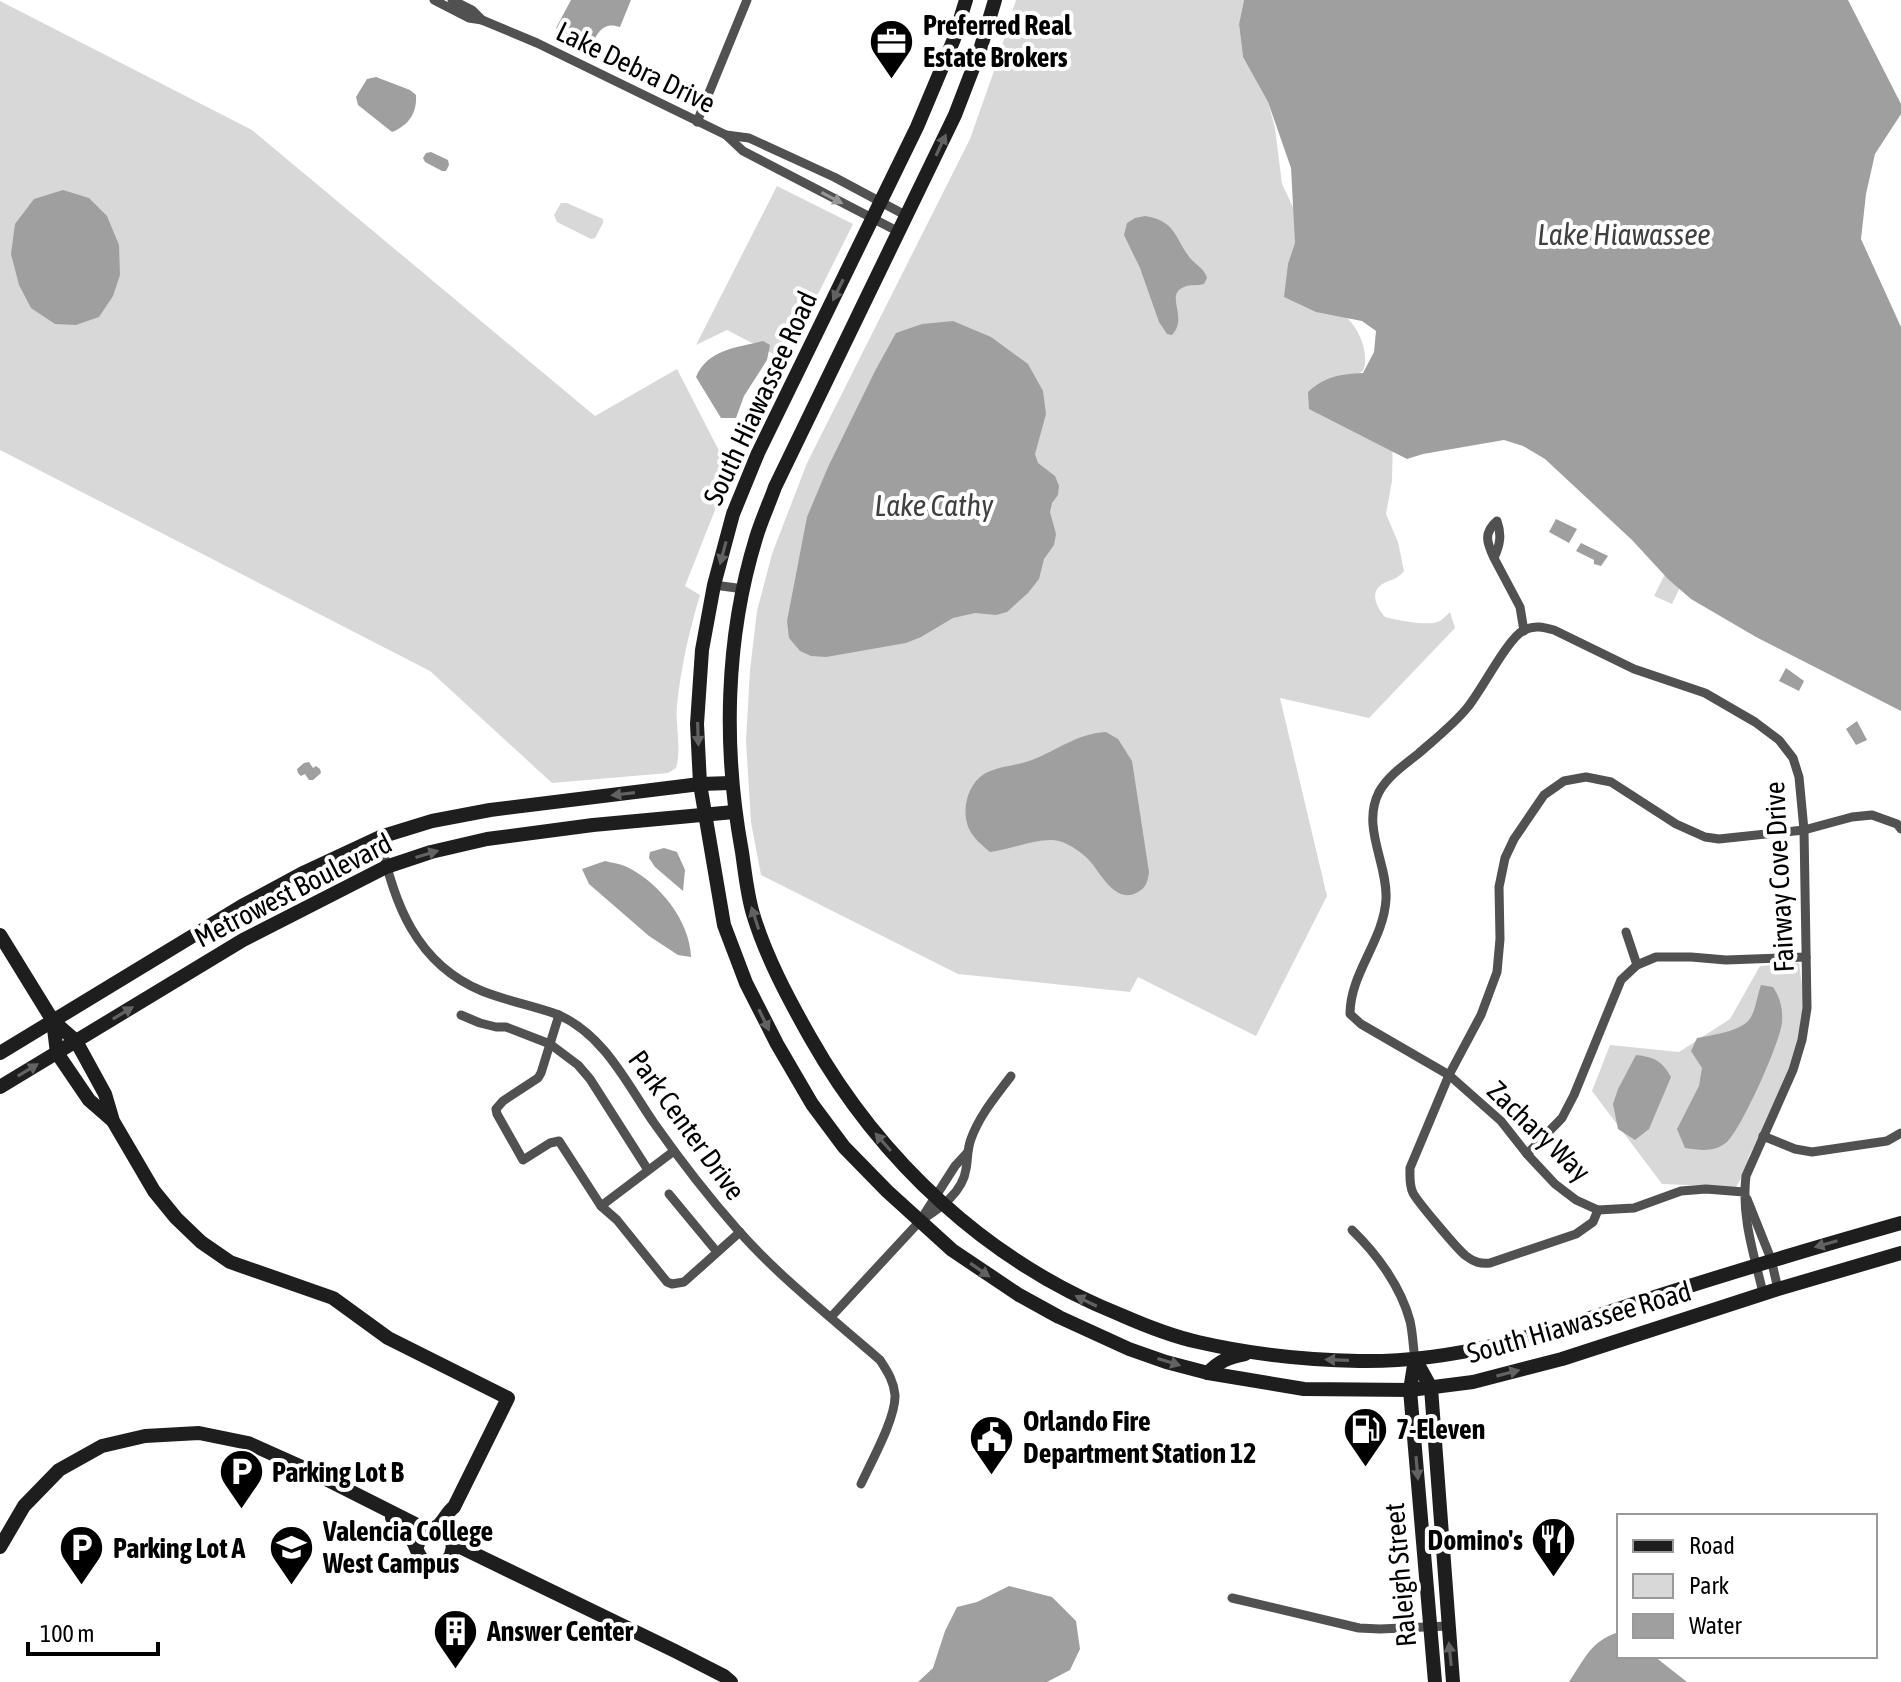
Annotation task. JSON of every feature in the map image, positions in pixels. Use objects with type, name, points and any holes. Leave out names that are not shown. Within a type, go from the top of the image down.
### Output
[{"type":"street","name":"Lake Debra Drive","points":[[434,0],[469,18],[482,20],[537,43],[726,135],[749,138],[907,216]]},
{"type":"street","name":"Lake Debra Drive","points":[[452,0],[472,10],[482,20]]},
{"type":"street","points":[[697,122],[747,0]]},
{"type":"street","name":"South Hiawassee Road","points":[[966,0],[954,39],[927,104],[758,453],[733,514],[714,585],[702,650],[697,724],[700,784],[724,925],[746,983],[777,1044],[812,1104],[844,1147],[952,1250],[987,1276],[1059,1317],[1129,1349],[1208,1373],[1304,1389],[1410,1390],[1473,1382],[1562,1359],[1770,1291],[1901,1253]]},
{"type":"street","name":"South Hiawassee Road","points":[[995,0],[955,115],[775,487],[757,536],[744,589],[732,672],[731,783],[752,912],[795,1010],[825,1064],[856,1110],[887,1147],[971,1229],[1054,1285],[1146,1326],[1197,1342],[1326,1360],[1415,1359],[1466,1353],[1512,1342],[1764,1262],[1901,1223]]},
{"type":"street","name":"Lake Debra Drive","points":[[726,135],[743,151],[899,232]]},
{"type":"street","points":[[791,176],[799,161]]},
{"type":"street","points":[[1494,558],[1520,607],[1524,631]]},
{"type":"street","points":[[714,585],[744,589]]},
{"type":"street","name":"Fairway Cove Drive","points":[[1524,631],[1540,626],[1554,630],[1639,671],[1705,693],[1751,719],[1779,740],[1793,758],[1802,795],[1804,830],[1807,1008],[1793,1070],[1746,1176],[1744,1192],[1745,1216],[1764,1262],[1770,1291]]},
{"type":"street","name":"Zachary Way","points":[[1524,631],[1511,641],[1468,708],[1391,776],[1379,793],[1374,810],[1374,832],[1386,896],[1384,917],[1350,998],[1350,1014],[1361,1024],[1449,1075],[1501,1121],[1555,1184],[1576,1200],[1598,1210],[1634,1208],[1681,1191],[1744,1192]]},
{"type":"street","points":[[1598,1210],[1593,1222],[1576,1234],[1480,1264],[1465,1255],[1413,1193],[1409,1179],[1410,1168],[1449,1075],[1481,1015],[1497,972],[1499,887],[1505,858],[1544,795],[1564,781],[1586,777],[1611,782],[1676,824],[1705,837],[1733,838],[1804,830],[1872,815],[1897,824],[1901,829]]},
{"type":"street","name":"Metrowest Boulevard","points":[[0,1053],[242,906],[380,837],[432,821],[490,810],[700,784],[731,783]]},
{"type":"street","name":"Metrowest Boulevard","points":[[0,1087],[243,940],[386,867],[431,852],[487,839],[734,812]]},
{"type":"street","name":"Park Center Drive","points":[[380,837],[386,867],[412,934],[429,956],[454,976],[481,990],[559,1015],[594,1039],[696,1181],[740,1232],[781,1273],[880,1360],[890,1376],[895,1394],[893,1411],[861,1484]]},
{"type":"street","points":[[1626,932],[1637,965]]},
{"type":"street","points":[[0,935],[53,1021],[76,1041],[105,1094],[113,1121],[154,1191],[201,1242],[230,1262],[333,1298],[388,1338],[508,1398],[442,1534]]},
{"type":"street","points":[[1527,1154],[1562,1118],[1621,980],[1637,965],[1656,957],[1726,960],[1806,957]]},
{"type":"street","points":[[461,1015],[480,1023],[506,1027],[550,1044],[578,1065],[648,1170]]},
{"type":"street","points":[[559,1015],[538,1078],[496,1109],[523,1160],[550,1143],[559,1141],[601,1206],[617,1220],[667,1282],[672,1284],[684,1282],[740,1232]]},
{"type":"street","points":[[53,1021],[57,1053],[89,1100],[113,1121]]},
{"type":"street","points":[[831,1317],[920,1221],[961,1183],[966,1173],[967,1153],[978,1123],[1011,1076]]},
{"type":"street","points":[[1763,1136],[1795,1149],[1812,1152],[1887,1141],[1901,1133]]},
{"type":"street","points":[[601,1206],[674,1151]]},
{"type":"street","name":"Fairway Cove Drive","points":[[1744,1192],[1770,1291]]},
{"type":"street","points":[[669,1194],[717,1252]]},
{"type":"street","points":[[1352,1230],[1376,1257],[1400,1294],[1410,1321],[1415,1359]]},
{"type":"street","points":[[1208,1373],[1216,1363],[1229,1357],[1257,1352]]},
{"type":"street","name":"Raleigh Street","points":[[1415,1359],[1431,1388],[1453,1682]]},
{"type":"street","name":"Raleigh Street","points":[[1415,1359],[1410,1390],[1435,1682]]},
{"type":"street","points":[[0,1547],[24,1506],[59,1470],[102,1446],[145,1436],[199,1433],[248,1443],[318,1475],[383,1510],[442,1534],[467,1551],[731,1682]]},
{"type":"street","points":[[383,1510],[406,1532],[420,1556],[428,1563],[497,1564]]},
{"type":"street","points":[[417,1547],[419,1539],[442,1534]]},
{"type":"street","points":[[442,1534],[452,1553],[447,1561]]},
{"type":"street","points":[[1232,1598],[1359,1628],[1448,1626]]},
{"type":"green space","points":[[1016,0],[1244,0],[1239,24],[1243,57],[1268,102],[1275,128],[1282,184],[1345,316],[1362,341],[1365,364],[1363,371],[1353,376],[1393,436],[1392,481],[1386,514],[1398,542],[1404,571],[1380,586],[1375,594],[1376,602],[1385,617],[1413,622],[1435,623],[1450,612],[1455,628],[1369,718],[1280,698],[1327,896],[1256,1036],[1138,977],[1130,992],[958,974],[761,875],[751,822],[746,741],[757,611],[772,554],[807,463],[970,139]]},
{"type":"green space","points":[[0,1],[252,130],[595,416],[677,369],[730,472],[685,586],[700,595],[679,691],[676,768],[668,773],[552,783],[430,671],[0,450]]},
{"type":"green space","points":[[777,186],[853,224],[785,360],[727,330],[696,345]]},
{"type":"green space","points":[[561,203],[603,219],[595,238],[591,239],[557,222],[554,215]]},
{"type":"green space","points":[[1665,574],[1682,583],[1672,604],[1654,596]]},
{"type":"green space","points":[[1799,963],[1806,1014],[1788,1080],[1747,1160],[1772,1128],[1736,1187],[1662,1184],[1592,1091],[1610,1045],[1679,1052],[1730,1019],[1760,966]]},
{"type":"water","points":[[571,0],[631,0],[620,27],[605,27],[591,47],[556,28]]},
{"type":"water","name":"Lake Hiawassee","points":[[1244,0],[1848,0],[1901,104],[1901,114],[1875,154],[1861,239],[1901,327],[1901,711],[1756,637],[1691,599],[1545,459],[1523,446],[1504,440],[1407,459],[1309,409],[1308,392],[1321,382],[1363,373],[1374,352],[1376,331],[1362,321],[1316,312],[1284,297],[1288,264],[1295,243],[1291,168],[1268,102],[1243,57],[1239,24]]},
{"type":"water","points":[[376,77],[416,95],[411,118],[392,132],[358,105],[356,97],[367,79]]},
{"type":"water","points":[[431,152],[448,160],[446,171],[425,162],[423,158],[426,153]]},
{"type":"water","points":[[63,190],[89,198],[107,216],[119,245],[120,275],[113,296],[99,317],[76,325],[55,324],[31,308],[19,285],[11,254],[15,224],[34,199]]},
{"type":"water","points":[[1145,216],[1169,226],[1207,278],[1204,284],[1186,286],[1178,291],[1178,321],[1172,335],[1167,334],[1159,322],[1140,268],[1124,235],[1127,223]]},
{"type":"water","name":"Lake Cathy","points":[[953,321],[991,337],[1028,364],[1043,391],[1046,414],[1035,454],[1038,463],[1055,476],[1059,486],[1050,512],[1056,534],[1054,545],[1044,559],[1039,579],[1007,612],[996,615],[975,613],[953,618],[906,643],[826,657],[811,656],[800,651],[789,638],[787,621],[807,517],[828,467],[896,333],[922,324]]},
{"type":"water","points":[[763,341],[770,345],[767,360],[744,396],[736,418],[721,418],[696,377],[715,355]]},
{"type":"water","points":[[1556,519],[1577,529],[1569,543],[1549,532]]},
{"type":"water","points":[[1581,543],[1608,556],[1601,566],[1576,551]]},
{"type":"water","points":[[1786,668],[1804,681],[1799,691],[1779,681]]},
{"type":"water","points":[[1857,721],[1867,740],[1856,745],[1846,729]]},
{"type":"water","points":[[1106,732],[1118,739],[1132,761],[1149,872],[1141,890],[1129,895],[1115,891],[1086,857],[1059,841],[1043,840],[990,852],[973,836],[967,822],[967,799],[973,785],[984,774],[1032,760],[1085,736]]},
{"type":"water","points":[[309,762],[321,773],[313,780],[305,774],[301,776],[297,769]]},
{"type":"water","points":[[664,848],[677,852],[685,870],[683,891],[649,858],[650,852]]},
{"type":"water","points":[[605,861],[629,868],[662,894],[685,930],[691,957],[678,955],[649,936],[589,884],[582,869]]},
{"type":"water","points":[[1761,985],[1773,987],[1782,1017],[1775,1047],[1759,1085],[1727,1142],[1712,1149],[1685,1148],[1677,1129],[1699,1086],[1702,1068],[1691,1051],[1697,1038],[1727,1032],[1747,1022]]},
{"type":"water","points":[[1636,1055],[1657,1061],[1671,1077],[1649,1129],[1635,1140],[1618,1129],[1613,1104]]},
{"type":"water","points":[[1009,1586],[1052,1597],[1076,1621],[1080,1649],[1070,1670],[1047,1682],[918,1682],[933,1668],[957,1607],[977,1602]]},
{"type":"water","points":[[1617,1633],[1617,1658],[1657,1658],[1687,1682],[1569,1682],[1584,1658]]},
{"type":"place","name":"Preferred Real Estate Brokers","points":[[892,80]]},
{"type":"place","name":"7-Eleven","points":[[1365,1468]]},
{"type":"place","name":"Orlando Fire Department Station 12","points":[[992,1476]]},
{"type":"place","name":"Parking Lot B","points":[[241,1511]]},
{"type":"place","name":"Domino's","points":[[1554,1579]]},
{"type":"place","name":"Valencia College West Campus","points":[[292,1586]]},
{"type":"place","name":"Parking Lot A","points":[[82,1587]]},
{"type":"place","name":"Answer Center","points":[[456,1670]]}]
